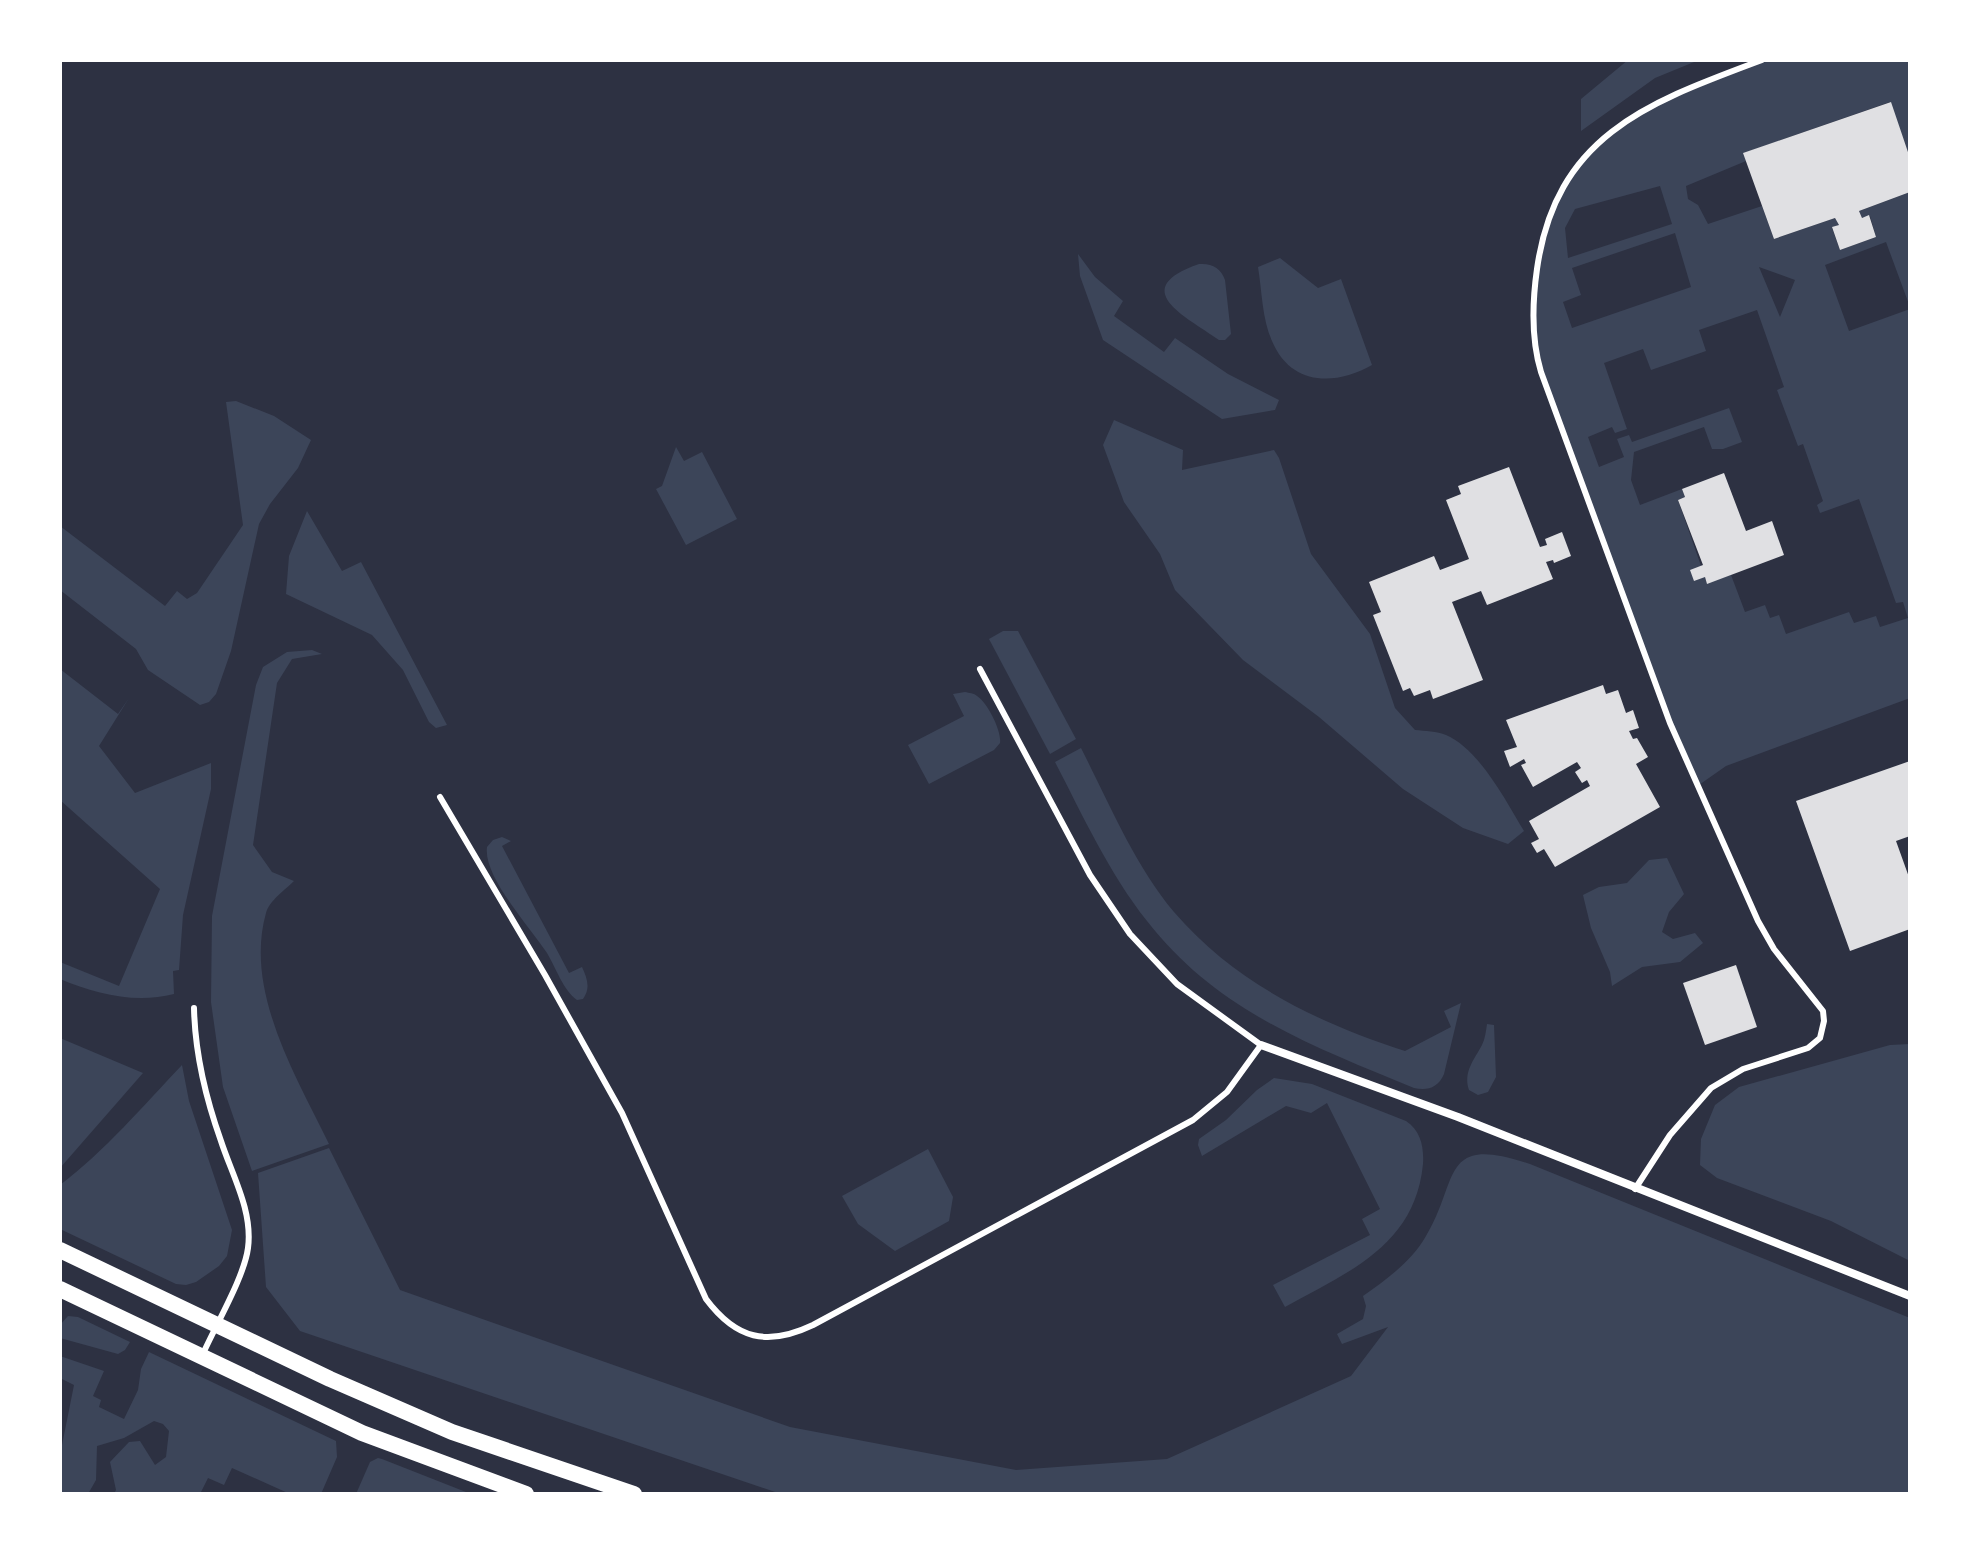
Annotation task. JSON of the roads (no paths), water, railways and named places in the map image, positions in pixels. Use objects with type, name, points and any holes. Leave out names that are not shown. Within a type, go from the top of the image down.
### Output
[{"type":"main road","points":[[60,1250],[330,1379],[452,1432],[634,1494]]},
{"type":"main road","points":[[60,1289],[362,1433],[526,1494]]},
{"type":"street","points":[[1261,1045],[1445,1112],[1910,1296]]},
{"type":"lane","points":[[1635,1189],[1670,1135],[1711,1088],[1743,1069],[1808,1048],[1820,1038],[1824,1021],[1819,1004],[1774,949],[1758,921],[1670,723],[1541,372],[1535,350],[1535,283],[1539,256],[1556,200],[1568,178],[1588,154],[1634,115],[1656,102],[1762,60]]},
{"type":"lane","points":[[440,797],[622,1113],[706,1299],[720,1317],[745,1333],[780,1338],[796,1333],[1126,1158],[1212,1107],[1227,1092],[1261,1045],[1177,984],[1130,934],[1090,875],[980,669]]},
{"type":"lane","points":[[194,1008],[194,1035],[209,1102],[249,1227],[248,1250],[242,1267],[202,1356]]}]
